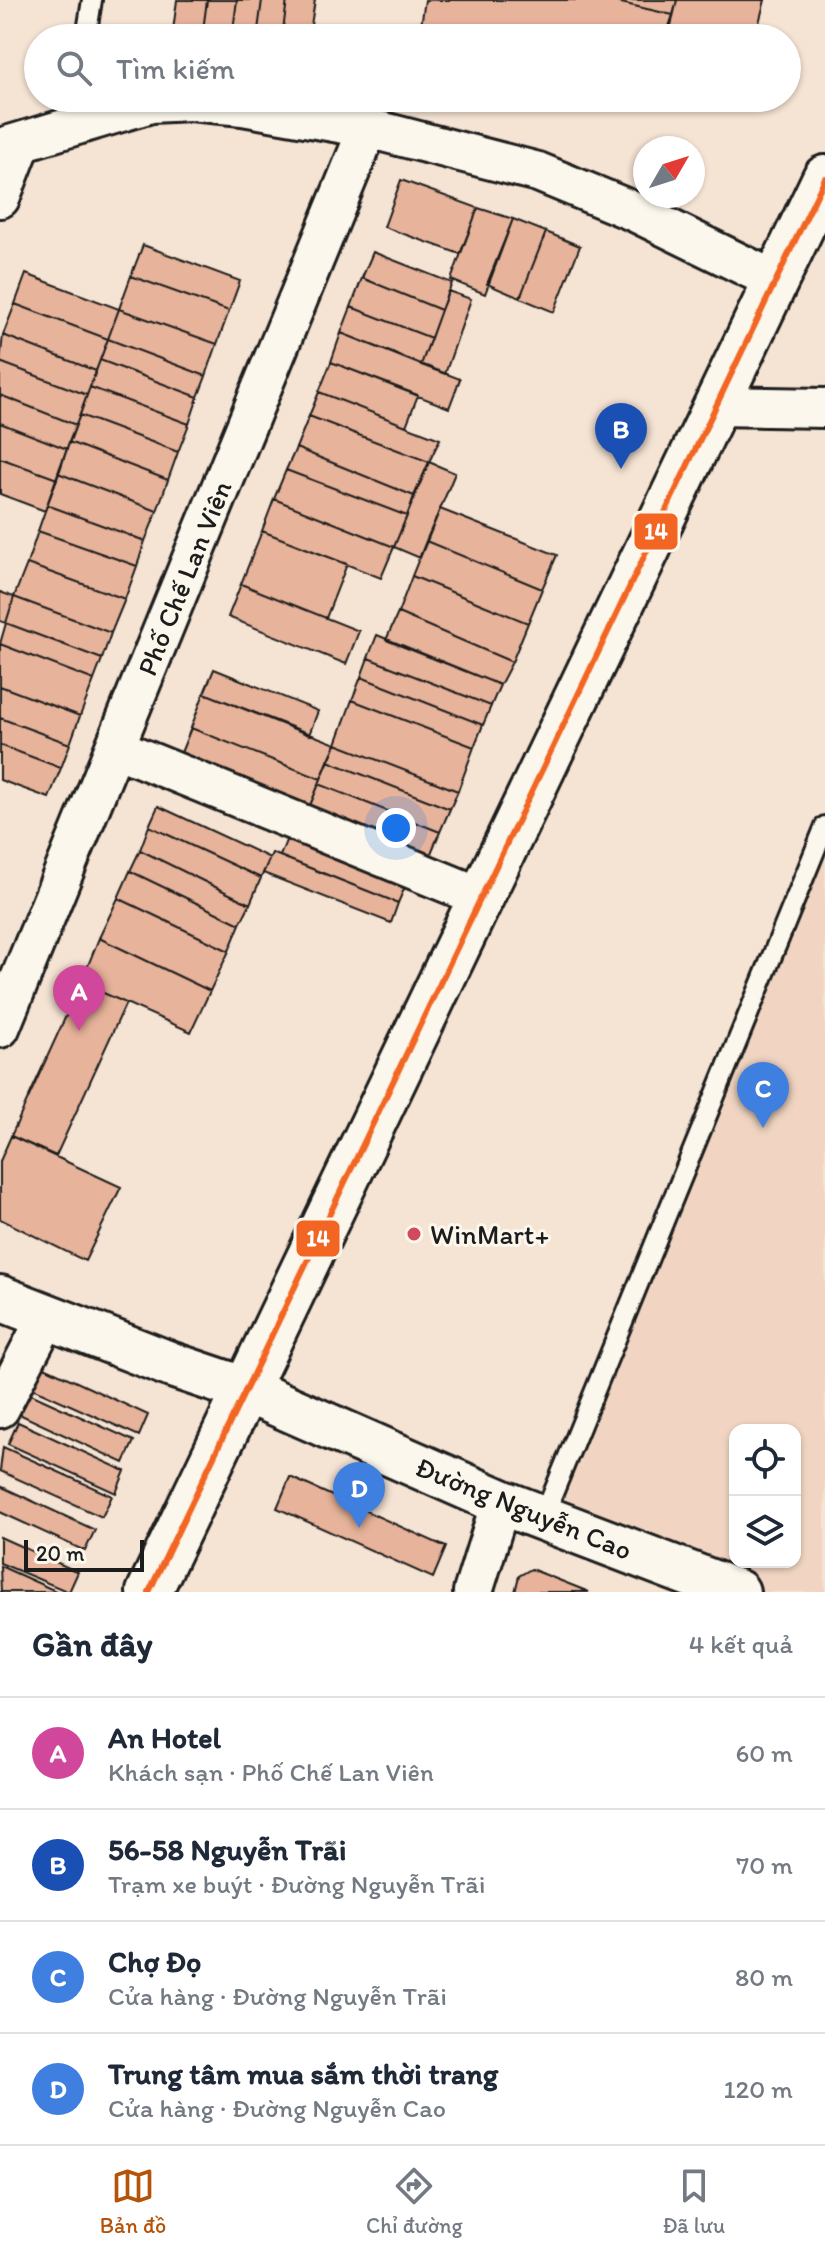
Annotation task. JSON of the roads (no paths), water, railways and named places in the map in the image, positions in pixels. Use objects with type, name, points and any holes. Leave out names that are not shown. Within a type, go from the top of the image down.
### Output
[{"type":"main road","points":[[149,1592],[825,178]]},
{"type":"main road","name":"Đường Nguyễn Cao","points":[[0,1298],[172,1365],[246,1390],[501,1502],[737,1592]]},
{"type":"street","points":[[0,198],[10,146],[73,112]]},
{"type":"street","points":[[263,112],[368,128],[538,172],[635,212],[776,281]]},
{"type":"street","name":"Phố Chế Lan Viên","points":[[0,1028],[368,128]]},
{"type":"street","points":[[715,406],[825,408]]},
{"type":"street","points":[[116,748],[481,897]]},
{"type":"street","points":[[0,1408],[48,1315]]},
{"type":"street","points":[[473,1592],[501,1502]]},
{"type":"lane","points":[[88,24],[92,0]]},
{"type":"lane","points":[[543,1518],[825,826]]},
{"type":"place","name":"56-58 Nguyễn Trãi","points":[[621,469]]},
{"type":"place","name":"An Hotel","points":[[79,1031]]},
{"type":"place","name":"Chợ Đọ","points":[[763,1128]]},
{"type":"place","name":"WinMart+","points":[[414,1234]]},
{"type":"place","name":"Trung tâm mua sắm thời trang","points":[[359,1528]]}]
